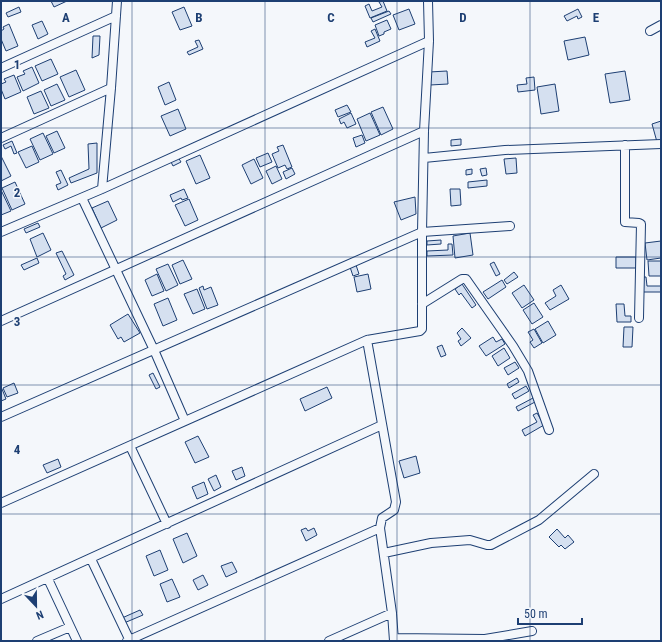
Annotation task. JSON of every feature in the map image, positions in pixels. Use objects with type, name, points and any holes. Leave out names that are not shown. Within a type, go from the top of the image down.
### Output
[{"type":"street","points":[[102,189],[117,1]]},
{"type":"street","points":[[1,503],[367,340],[422,330],[422,232],[424,131],[429,41],[428,1]]},
{"type":"street","points":[[1,68],[116,16]]},
{"type":"street","points":[[650,31],[661,25]]},
{"type":"street","points":[[1,232],[82,198],[429,41]]},
{"type":"street","points":[[1,138],[111,88]]},
{"type":"street","points":[[1,321],[424,131]]},
{"type":"street","points":[[424,158],[505,150],[661,144]]},
{"type":"street","points":[[625,145],[625,222],[641,224],[639,318]]},
{"type":"street","points":[[82,198],[154,350],[185,421]]},
{"type":"street","points":[[1,417],[422,232],[510,226]]},
{"type":"street","points":[[422,304],[462,279],[466,279],[513,346],[528,371],[549,430]]},
{"type":"street","points":[[367,340],[396,502],[394,510],[382,518],[380,528],[392,612],[394,639],[485,639],[532,631]]},
{"type":"street","points":[[1,599],[382,425]]},
{"type":"street","points":[[130,446],[167,524]]},
{"type":"street","points":[[384,553],[431,543],[454,541],[470,540],[487,546],[491,545],[539,520],[594,474]]},
{"type":"street","points":[[91,559],[129,641],[380,528]]},
{"type":"street","points":[[48,578],[76,641]]},
{"type":"street","points":[[329,641],[392,612]]},
{"type":"street","points":[[37,641],[70,627]]},
{"type":"building","points":[[51,1],[67,1],[54,7]]},
{"type":"building","points":[[383,1],[387,11],[370,18],[365,6],[369,4],[372,11],[382,7],[379,2]]},
{"type":"building","points":[[19,7],[21,12],[8,17],[6,13]]},
{"type":"building","points":[[184,7],[192,26],[180,30],[172,12]]},
{"type":"building","points":[[409,9],[415,24],[399,30],[393,15]]},
{"type":"building","points":[[578,9],[582,17],[578,19],[577,16],[567,21],[564,16]]},
{"type":"building","points":[[389,11],[391,14],[373,22],[371,18]]},
{"type":"building","points":[[387,20],[391,29],[379,36],[375,25]]},
{"type":"building","points":[[42,21],[48,34],[38,39],[32,25]]},
{"type":"building","points":[[9,24],[18,46],[6,51],[1,39],[1,31],[4,29],[3,27]]},
{"type":"building","points":[[375,29],[380,41],[367,47],[365,42],[375,38],[371,31]]},
{"type":"building","points":[[93,36],[100,36],[99,55],[92,58]]},
{"type":"building","points":[[585,37],[589,55],[568,60],[564,41]]},
{"type":"building","points":[[199,40],[203,49],[189,55],[187,52],[198,47],[195,41]]},
{"type":"building","points":[[51,59],[58,74],[42,81],[35,66]]},
{"type":"building","points":[[32,67],[39,83],[23,91],[17,77],[25,74],[23,71]]},
{"type":"building","points":[[76,70],[85,90],[69,97],[60,77]]},
{"type":"building","points":[[447,71],[448,84],[430,85],[429,72]]},
{"type":"building","points":[[625,71],[630,100],[610,103],[605,74]]},
{"type":"building","points":[[14,75],[21,92],[5,99],[1,89],[1,84],[6,82],[4,79]]},
{"type":"building","points":[[534,77],[535,90],[518,92],[517,85],[527,84],[526,78]]},
{"type":"building","points":[[169,82],[176,100],[165,105],[158,87]]},
{"type":"building","points":[[57,84],[65,100],[51,106],[44,90]]},
{"type":"building","points":[[555,84],[559,111],[541,114],[537,87]]},
{"type":"building","points":[[41,91],[49,108],[34,114],[27,97]]},
{"type":"building","points":[[347,105],[351,112],[338,117],[335,110]]},
{"type":"building","points":[[383,107],[393,129],[381,135],[371,112]]},
{"type":"building","points":[[178,109],[186,129],[170,136],[161,116]]},
{"type":"building","points":[[351,113],[356,124],[347,128],[344,122],[341,124],[339,119]]},
{"type":"building","points":[[370,113],[380,135],[366,141],[357,119]]},
{"type":"building","points":[[661,121],[661,141],[657,142],[652,124]]},
{"type":"building","points":[[57,131],[65,148],[54,153],[46,136]]},
{"type":"building","points":[[43,133],[53,154],[40,160],[30,139]]},
{"type":"building","points":[[362,135],[365,143],[356,147],[353,138]]},
{"type":"building","points":[[461,139],[461,145],[451,146],[451,140]]},
{"type":"building","points":[[12,141],[17,153],[14,154],[11,146],[5,149],[3,145]]},
{"type":"building","points":[[97,143],[97,173],[71,183],[69,178],[89,169],[88,144]]},
{"type":"building","points":[[283,145],[292,167],[287,169],[285,165],[278,168],[272,154],[279,151],[277,147]]},
{"type":"building","points":[[32,146],[39,162],[26,168],[18,152]]},
{"type":"building","points":[[268,153],[272,162],[260,167],[256,158]]},
{"type":"building","points":[[200,155],[210,178],[196,184],[186,161]]},
{"type":"building","points":[[1,156],[11,176],[1,181]]},
{"type":"building","points":[[178,157],[181,162],[173,166],[170,160]]},
{"type":"building","points":[[516,158],[517,173],[506,174],[504,159]]},
{"type":"building","points":[[254,159],[263,178],[251,184],[242,165]]},
{"type":"building","points":[[276,166],[282,179],[272,184],[266,171]]},
{"type":"building","points":[[292,168],[295,174],[286,179],[283,172]]},
{"type":"building","points":[[486,168],[487,175],[482,176],[480,169]]},
{"type":"building","points":[[472,169],[472,174],[466,175],[466,170]]},
{"type":"building","points":[[61,170],[68,185],[58,190],[56,185],[61,183],[56,172]]},
{"type":"building","points":[[487,180],[487,186],[468,188],[468,182]]},
{"type":"building","points":[[15,182],[25,204],[12,210],[2,188]]},
{"type":"building","points":[[184,189],[188,198],[182,200],[181,198],[173,202],[170,195]]},
{"type":"building","points":[[450,189],[460,189],[461,205],[451,206]]},
{"type":"building","points":[[1,190],[11,211],[1,215]]},
{"type":"building","points":[[415,197],[416,214],[401,220],[394,202]]},
{"type":"building","points":[[189,199],[198,220],[185,226],[175,205]]},
{"type":"building","points":[[108,201],[117,220],[101,228],[92,208]]},
{"type":"building","points":[[38,223],[40,227],[26,233],[24,229]]},
{"type":"building","points":[[43,233],[51,250],[37,257],[30,239]]},
{"type":"building","points":[[470,233],[473,255],[455,258],[453,236]]},
{"type":"building","points":[[441,240],[441,244],[427,245],[427,241]]},
{"type":"building","points":[[661,241],[661,258],[647,260],[645,243]]},
{"type":"building","points":[[448,244],[452,244],[453,255],[427,256],[427,251],[448,250]]},
{"type":"building","points":[[62,251],[74,275],[65,280],[63,276],[66,274],[56,253]]},
{"type":"building","points":[[616,257],[636,257],[636,268],[616,268]]},
{"type":"building","points":[[37,258],[39,263],[24,270],[21,265]]},
{"type":"building","points":[[183,260],[192,279],[180,284],[172,265]]},
{"type":"building","points":[[648,261],[661,261],[661,276],[649,276]]},
{"type":"building","points":[[494,262],[500,274],[496,276],[490,264]]},
{"type":"building","points":[[168,264],[178,285],[166,291],[156,269]]},
{"type":"building","points":[[356,265],[359,274],[353,276],[350,267]]},
{"type":"building","points":[[514,272],[518,277],[507,284],[504,280]]},
{"type":"building","points":[[157,274],[164,291],[152,296],[145,280]]},
{"type":"building","points":[[368,274],[371,289],[357,292],[354,277]]},
{"type":"building","points":[[642,277],[646,277],[647,286],[661,286],[661,292],[642,292]]},
{"type":"building","points":[[502,280],[506,287],[488,299],[483,292]]},
{"type":"building","points":[[462,284],[476,305],[472,308],[461,293],[459,295],[455,289]]},
{"type":"building","points":[[524,285],[534,300],[522,308],[512,293]]},
{"type":"building","points":[[561,285],[569,299],[550,310],[545,303],[556,296],[553,290]]},
{"type":"building","points":[[203,286],[204,290],[211,287],[218,305],[207,309],[199,288]]},
{"type":"building","points":[[197,289],[205,309],[193,314],[184,294]]},
{"type":"building","points":[[168,298],[177,320],[163,326],[154,304]]},
{"type":"building","points":[[534,303],[543,317],[532,324],[523,310]]},
{"type":"building","points":[[616,304],[624,304],[625,316],[631,316],[631,322],[617,322]]},
{"type":"building","points":[[128,314],[140,333],[124,342],[121,337],[118,339],[110,325]]},
{"type":"building","points":[[548,321],[556,335],[543,343],[535,329]]},
{"type":"building","points":[[624,327],[633,327],[632,347],[623,347]]},
{"type":"building","points":[[462,328],[471,338],[461,346],[458,341],[461,339],[457,333]]},
{"type":"building","points":[[534,329],[542,343],[534,348],[530,342],[533,340],[528,332]]},
{"type":"building","points":[[493,337],[496,342],[502,339],[505,344],[486,356],[479,346]]},
{"type":"building","points":[[442,345],[446,355],[441,357],[437,347]]},
{"type":"building","points":[[504,348],[510,358],[498,366],[492,356]]},
{"type":"building","points":[[515,362],[519,368],[508,375],[504,368]]},
{"type":"building","points":[[153,373],[160,387],[156,389],[149,375]]},
{"type":"building","points":[[517,378],[519,382],[509,388],[507,384]]},
{"type":"building","points":[[14,383],[18,393],[7,397],[3,388]]},
{"type":"building","points":[[526,386],[529,391],[515,399],[512,394]]},
{"type":"building","points":[[327,387],[332,398],[305,411],[300,399]]},
{"type":"building","points":[[1,389],[6,399],[1,401]]},
{"type":"building","points":[[533,398],[535,402],[518,411],[516,407]]},
{"type":"building","points":[[537,413],[544,425],[525,436],[522,430],[537,422],[533,415]]},
{"type":"building","points":[[198,436],[209,457],[195,463],[185,442]]},
{"type":"building","points":[[416,456],[420,473],[404,478],[399,461]]},
{"type":"building","points":[[58,459],[61,467],[47,473],[43,465]]},
{"type":"building","points":[[242,467],[245,476],[236,480],[232,471]]},
{"type":"building","points":[[216,475],[221,487],[214,491],[208,479]]},
{"type":"building","points":[[204,482],[208,494],[197,499],[192,487]]},
{"type":"building","points":[[306,528],[308,531],[314,528],[317,535],[306,541],[301,530]]},
{"type":"building","points":[[557,529],[565,538],[568,535],[574,542],[565,549],[561,545],[559,547],[549,537]]},
{"type":"building","points":[[187,533],[197,556],[183,563],[173,539]]},
{"type":"building","points":[[160,550],[168,570],[154,576],[146,556]]},
{"type":"building","points":[[232,562],[237,572],[226,577],[221,566]]},
{"type":"building","points":[[203,575],[208,585],[198,590],[193,580]]},
{"type":"building","points":[[172,579],[180,597],[167,602],[160,584]]},
{"type":"building","points":[[140,610],[143,615],[124,623],[122,618]]}]
